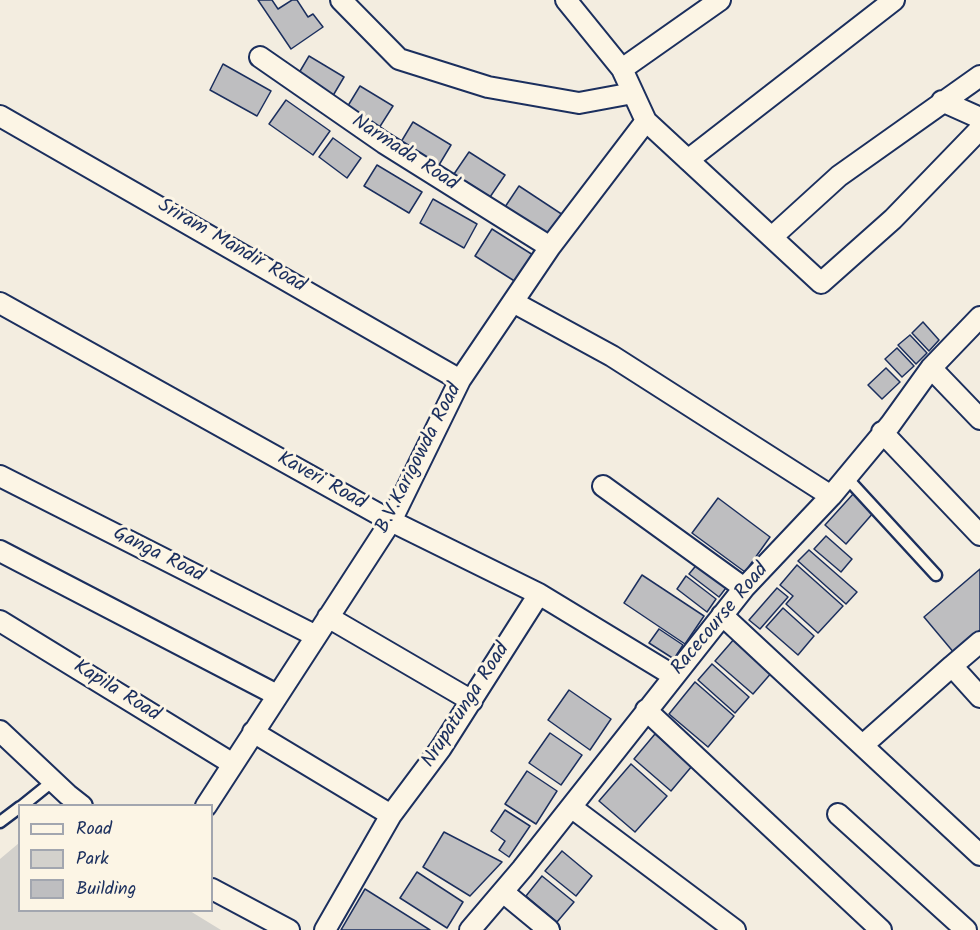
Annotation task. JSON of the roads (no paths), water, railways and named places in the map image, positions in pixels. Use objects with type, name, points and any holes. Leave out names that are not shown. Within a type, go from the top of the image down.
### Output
[{"type":"street","points":[[341,0],[399,59],[488,87],[579,103],[633,93]]},
{"type":"street","points":[[566,0],[622,69],[646,122],[821,282],[893,219],[980,129]]},
{"type":"street","points":[[622,69],[720,0]]},
{"type":"street","points":[[688,160],[894,0]]},
{"type":"street","name":"Narmada Road","points":[[260,57],[384,143],[550,247]]},
{"type":"street","points":[[772,237],[839,176],[980,76]]},
{"type":"street","points":[[942,101],[980,118]]},
{"type":"street","name":"Sriram Mandir Road","points":[[0,116],[460,380]]},
{"type":"street","name":"B.V.Karigowda Road","points":[[207,804],[391,521],[460,380],[550,247],[646,122]]},
{"type":"street","points":[[513,302],[612,356],[831,496]]},
{"type":"street","name":"Kaveri Road","points":[[0,303],[391,521],[539,594],[674,676]]},
{"type":"street","name":"Racecourse Road","points":[[470,930],[503,892],[744,588],[831,496],[931,368],[980,317]]},
{"type":"street","points":[[931,368],[980,419]]},
{"type":"street","points":[[882,432],[980,535]]},
{"type":"street","name":"Ganga Road","points":[[0,476],[316,636]]},
{"type":"street","points":[[603,486],[744,588]]},
{"type":"street","points":[[0,551],[277,695]]},
{"type":"street","name":"Nrupatunga Road","points":[[325,930],[391,815],[441,748],[539,594]]},
{"type":"street","points":[[722,615],[980,855]]},
{"type":"street","points":[[328,617],[471,701]]},
{"type":"street","name":"Kapila Road","points":[[0,621],[233,764]]},
{"type":"street","points":[[863,745],[980,642]]},
{"type":"street","points":[[952,666],[980,697]]},
{"type":"street","points":[[646,710],[881,930]]},
{"type":"street","points":[[0,731],[80,804]]},
{"type":"street","points":[[253,732],[391,815]]},
{"type":"street","points":[[571,807],[735,930]]},
{"type":"street","points":[[838,814],[966,930]]},
{"type":"street","points":[[213,890],[289,930]]},
{"type":"street","points":[[503,892],[549,930]]},
{"type":"lane","points":[[846,477],[936,575]]},
{"type":"lane","points":[[24,804],[53,781]]},
{"type":"lane","points":[[0,822],[18,808]]}]
